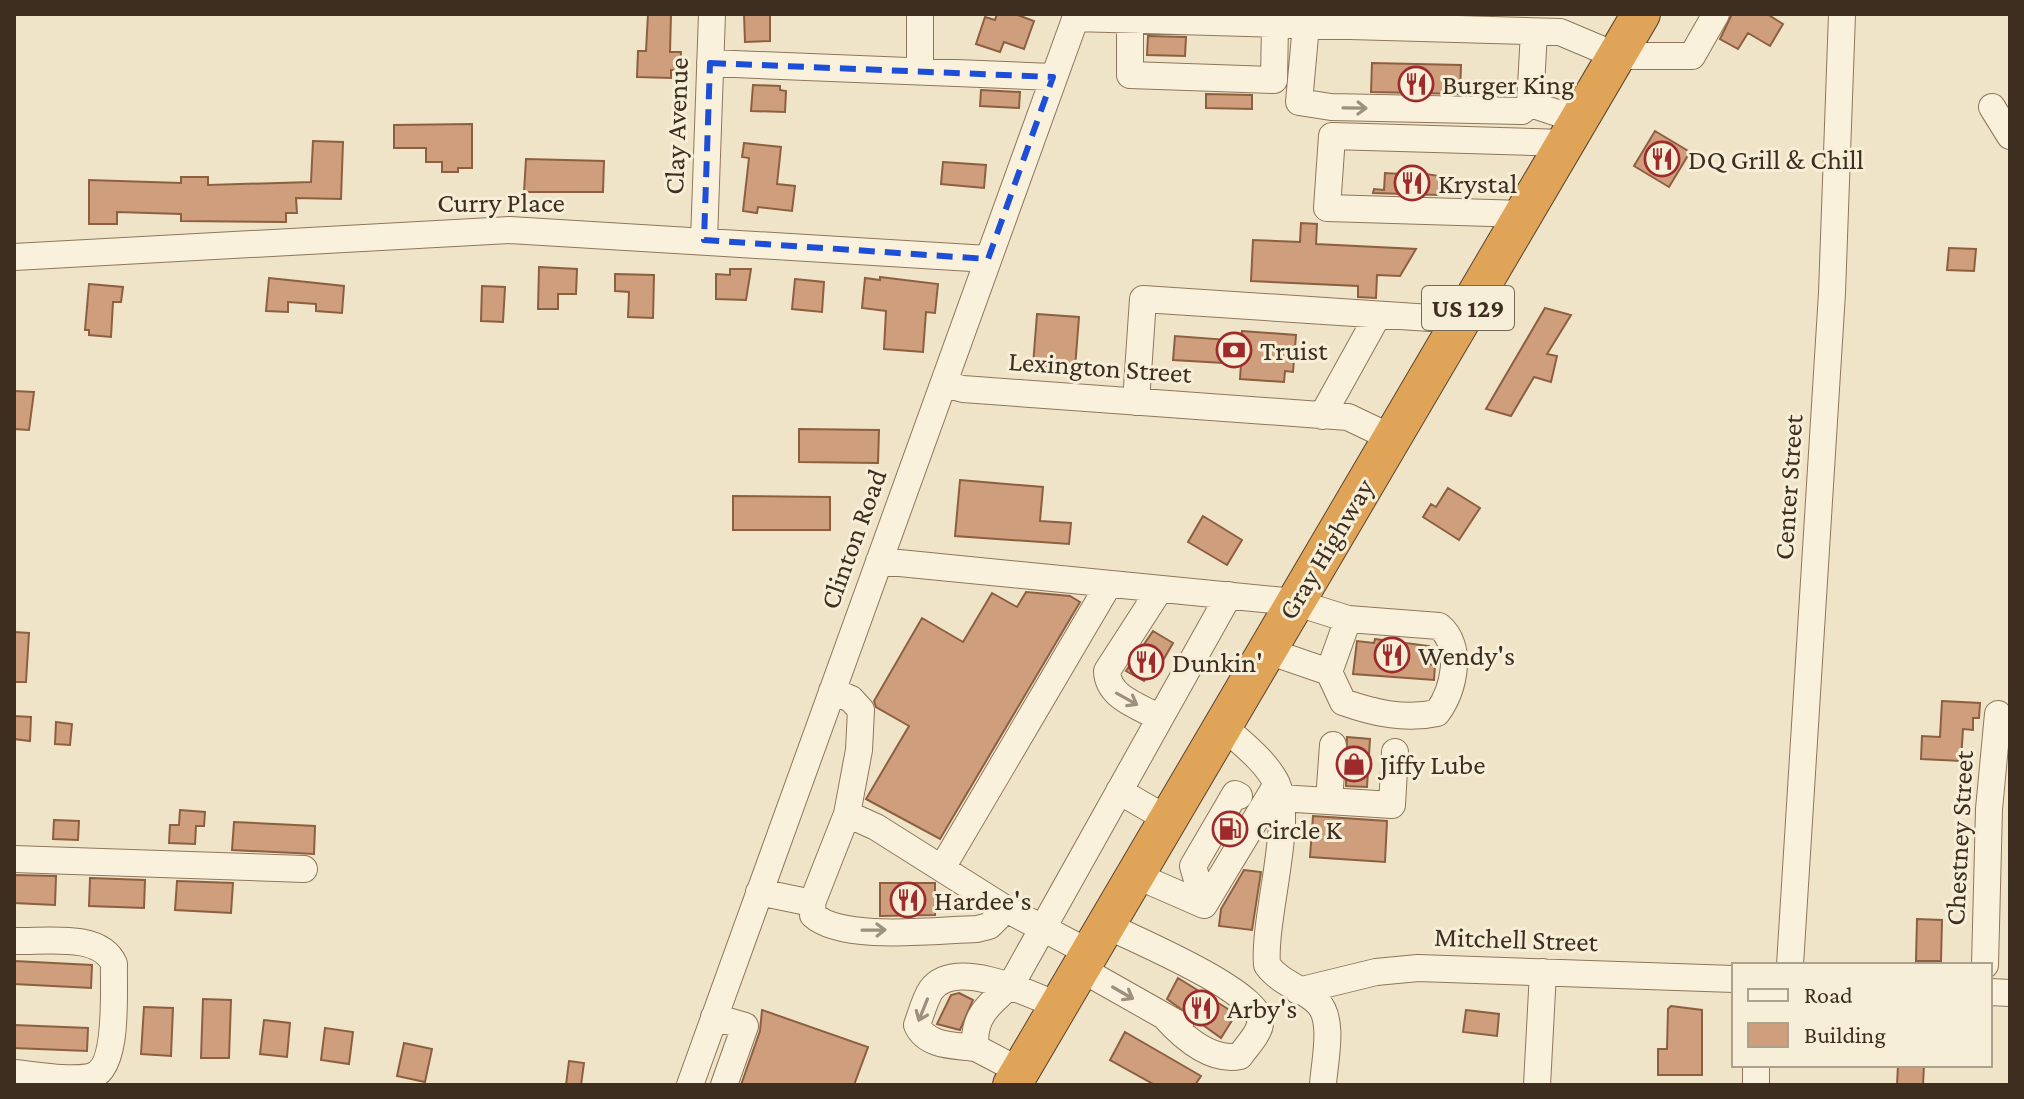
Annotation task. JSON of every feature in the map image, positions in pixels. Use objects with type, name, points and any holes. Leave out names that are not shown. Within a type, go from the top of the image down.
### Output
[{"type":"highway","name":"Gray Highway","points":[[1016,1081],[1221,724],[1641,14]]},
{"type":"street","name":"Clay Avenue","points":[[704,240],[712,14]]},
{"type":"street","points":[[920,14],[920,71]]},
{"type":"street","points":[[1076,16],[1560,32],[1617,56],[1692,56],[1716,14]]},
{"type":"street","name":"Center Street","points":[[1790,963],[1831,323],[1842,14]]},
{"type":"street","name":"Clinton Road","points":[[690,1085],[1076,16]]},
{"type":"street","points":[[1130,19],[1130,75],[1274,80],[1299,102],[1331,107],[1522,111],[1530,104],[1534,32]]},
{"type":"street","points":[[1274,80],[1275,24]]},
{"type":"street","points":[[1299,102],[1306,25]]},
{"type":"street","points":[[710,63],[1053,77]]},
{"type":"street","points":[[1530,104],[1572,132]]},
{"type":"street","points":[[1992,107],[2010,136]]},
{"type":"street","points":[[1524,214],[1327,208],[1332,136],[1572,132]]},
{"type":"street","name":"Curry Place","points":[[14,257],[510,230],[988,259]]},
{"type":"street","points":[[1136,402],[1143,299],[1461,320]]},
{"type":"street","points":[[1322,416],[1378,315]]},
{"type":"street","name":"Lexington Street","points":[[944,384],[963,389],[1348,417],[1392,438]]},
{"type":"street","points":[[879,561],[1102,594],[1160,589],[1294,602],[1361,620],[1439,626],[1450,635],[1453,645],[1449,697],[1437,713],[1414,718],[1366,710],[1343,702],[1333,682],[1265,650]]},
{"type":"street","points":[[1160,589],[1107,671],[1108,684],[1114,692],[1160,718]]},
{"type":"street","points":[[1102,594],[1135,628]]},
{"type":"street","points":[[942,868],[1102,594]]},
{"type":"street","points":[[976,1048],[973,1034],[979,1016],[1011,985],[1229,595]]},
{"type":"street","points":[[1333,682],[1361,620]]},
{"type":"street","points":[[1070,650],[1107,671]]},
{"type":"street","points":[[832,691],[851,699],[861,710],[859,750],[847,814],[812,903],[813,915],[822,924],[851,930],[977,929],[989,926],[1006,909]]},
{"type":"street","name":"Chestney Street","points":[[1985,963],[1989,809],[1998,714]]},
{"type":"street","points":[[1135,875],[1204,905],[1237,827],[1260,761],[1221,724]]},
{"type":"street","points":[[1329,801],[1333,745]]},
{"type":"street","points":[[1237,827],[1329,801],[1392,805],[1395,752]]},
{"type":"street","points":[[1119,791],[1167,819]]},
{"type":"street","points":[[847,814],[876,827],[1006,909],[1042,928],[1093,949],[1191,965],[1252,1002],[1259,1013],[1261,1026],[1240,1056],[1228,1059],[1181,1035],[1093,949]]},
{"type":"street","points":[[1237,827],[1280,829],[1266,953],[1273,974],[1320,1004],[1326,1022],[1323,1085]]},
{"type":"street","points":[[14,859],[304,869]]},
{"type":"street","points":[[759,892],[812,903]]},
{"type":"street","points":[[14,941],[94,944],[109,952],[114,964],[110,1055],[103,1070],[90,1077],[14,1073]]},
{"type":"street","name":"Mitchell Street","points":[[1298,991],[1376,972],[1418,968],[1732,979]]},
{"type":"street","points":[[1537,1085],[1543,972]]},
{"type":"street","points":[[1016,1081],[976,1048],[929,1040],[921,1033],[917,1025],[932,989],[956,976],[1011,985],[1058,1006]]},
{"type":"street","points":[[714,1017],[745,1026],[724,1085]]},
{"type":"highlighted area","points":[[710,63],[1053,77],[988,259],[704,240]]},
{"type":"building","points":[[648,14],[671,14],[670,52],[681,52],[680,70],[671,70],[671,78],[637,77],[638,51],[646,51]]},
{"type":"building","points":[[744,14],[770,14],[770,41],[745,42]]},
{"type":"building","points":[[997,14],[1015,14],[1034,21],[1024,49],[1004,42],[1000,52],[976,44],[985,17],[995,20]]},
{"type":"building","points":[[1732,14],[1767,14],[1783,24],[1770,46],[1748,33],[1738,49],[1720,39]]},
{"type":"building","points":[[1148,36],[1186,37],[1185,56],[1147,55]]},
{"type":"building","name":"Burger King","points":[[1372,63],[1461,65],[1460,94],[1371,92]]},
{"type":"building","points":[[753,85],[780,86],[780,90],[786,91],[785,112],[751,111]]},
{"type":"building","points":[[981,90],[1020,92],[1019,108],[980,106]]},
{"type":"building","points":[[1206,94],[1252,95],[1252,109],[1206,108]]},
{"type":"building","points":[[472,124],[472,168],[442,172],[442,162],[426,162],[426,148],[394,148],[394,125]]},
{"type":"building","name":"DQ Grill & Chill","points":[[1655,131],[1690,152],[1669,187],[1634,166]]},
{"type":"building","points":[[313,141],[343,142],[341,199],[296,198],[297,213],[286,213],[286,222],[181,221],[181,214],[117,212],[117,224],[89,224],[89,180],[181,183],[181,177],[208,177],[208,185],[311,182]]},
{"type":"building","points":[[744,143],[781,147],[777,184],[795,186],[792,211],[758,207],[757,213],[743,211],[749,158],[742,157]]},
{"type":"building","points":[[526,159],[604,161],[603,192],[524,192]]},
{"type":"building","points":[[943,162],[986,165],[984,188],[941,184]]},
{"type":"building","name":"Krystal","points":[[1401,170],[1439,176],[1439,195],[1373,193],[1374,189],[1384,190],[1385,173],[1401,174]]},
{"type":"building","points":[[1301,223],[1317,224],[1316,244],[1416,249],[1400,276],[1377,275],[1376,298],[1358,297],[1358,286],[1251,281],[1253,240],[1300,242]]},
{"type":"building","points":[[1949,248],[1976,249],[1974,271],[1947,270]]},
{"type":"building","points":[[539,267],[577,269],[576,294],[558,294],[558,309],[538,309]]},
{"type":"building","points":[[730,269],[751,269],[746,300],[716,299],[716,274],[730,275]]},
{"type":"building","points":[[615,274],[654,275],[653,318],[628,317],[629,292],[615,291]]},
{"type":"building","points":[[880,277],[938,284],[935,313],[926,312],[923,352],[884,349],[886,311],[862,308],[865,278],[880,280]]},
{"type":"building","points":[[269,278],[344,286],[342,313],[316,311],[316,304],[288,302],[288,312],[266,311]]},
{"type":"building","points":[[795,279],[824,282],[822,312],[792,309]]},
{"type":"building","points":[[89,284],[123,287],[121,302],[113,302],[111,337],[89,335],[89,330],[85,330]]},
{"type":"building","points":[[482,286],[505,287],[503,322],[481,321]]},
{"type":"building","points":[[1545,308],[1571,315],[1547,354],[1557,356],[1551,382],[1534,377],[1511,416],[1486,409]]},
{"type":"building","points":[[1037,314],[1079,317],[1075,368],[1033,365]]},
{"type":"building","name":"Truist","points":[[1242,331],[1296,335],[1293,372],[1285,371],[1284,382],[1240,379],[1241,364],[1173,360],[1175,336],[1241,341]]},
{"type":"building","points":[[14,391],[34,392],[29,430],[14,429]]},
{"type":"building","points":[[799,429],[879,430],[878,463],[799,462]]},
{"type":"building","points":[[960,480],[1043,487],[1040,521],[1071,523],[1069,544],[955,536]]},
{"type":"building","points":[[1448,488],[1480,508],[1459,540],[1423,517],[1431,504],[1436,507]]},
{"type":"building","points":[[733,496],[830,497],[830,530],[733,530]]},
{"type":"building","points":[[1203,516],[1242,540],[1227,565],[1188,542]]},
{"type":"building","points":[[1026,592],[1070,596],[1080,602],[940,839],[866,799],[909,726],[876,707],[874,701],[922,618],[963,642],[992,593],[1017,607]]},
{"type":"building","name":"Dunkin'","points":[[1153,631],[1173,643],[1154,676],[1149,673],[1144,681],[1126,671]]},
{"type":"building","points":[[14,632],[29,633],[26,682],[14,682]]},
{"type":"building","name":"Wendy's","points":[[1375,639],[1429,646],[1427,664],[1435,665],[1434,680],[1353,674],[1357,641],[1374,643]]},
{"type":"building","points":[[1942,701],[1980,703],[1979,718],[1973,718],[1973,730],[1963,729],[1961,761],[1921,759],[1922,736],[1940,737]]},
{"type":"building","points":[[14,716],[31,717],[30,741],[14,739]]},
{"type":"building","points":[[56,722],[72,724],[70,745],[55,744]]},
{"type":"building","name":"Jiffy Lube","points":[[1347,737],[1370,739],[1367,787],[1346,786]]},
{"type":"building","points":[[180,810],[205,812],[204,826],[196,826],[195,844],[169,843],[170,825],[179,825]]},
{"type":"building","points":[[1313,816],[1387,821],[1385,862],[1310,857]]},
{"type":"building","points":[[54,820],[79,821],[78,840],[53,839]]},
{"type":"building","points":[[234,822],[315,826],[314,854],[232,850]]},
{"type":"building","points":[[1244,870],[1261,872],[1252,930],[1219,926],[1221,909]]},
{"type":"building","points":[[14,875],[56,876],[55,905],[14,903]]},
{"type":"building","points":[[90,878],[145,880],[144,908],[89,906]]},
{"type":"building","points":[[177,881],[233,883],[231,913],[175,910]]},
{"type":"building","name":"Hardee's","points":[[880,883],[935,883],[935,915],[880,916]]},
{"type":"building","points":[[1917,919],[1942,920],[1941,961],[1916,961]]},
{"type":"building","points":[[14,961],[92,965],[91,988],[14,984]]},
{"type":"building","name":"Arby's","points":[[1178,978],[1236,1014],[1221,1038],[1167,999]]},
{"type":"building","points":[[959,993],[973,1000],[960,1030],[937,1024],[951,995]]},
{"type":"building","points":[[203,999],[231,1000],[229,1058],[201,1058]]},
{"type":"building","points":[[1671,1006],[1702,1010],[1702,1075],[1658,1075],[1658,1049],[1667,1049],[1668,1009]]},
{"type":"building","points":[[144,1007],[173,1008],[171,1056],[141,1054]]},
{"type":"building","points":[[762,1010],[868,1047],[854,1085],[741,1085],[760,1031]]},
{"type":"building","points":[[1466,1010],[1499,1014],[1497,1036],[1463,1032]]},
{"type":"building","points":[[264,1020],[290,1023],[287,1057],[260,1054]]},
{"type":"building","points":[[14,1025],[88,1028],[87,1051],[14,1048]]},
{"type":"building","points":[[325,1028],[353,1032],[349,1064],[321,1060]]},
{"type":"building","points":[[1125,1032],[1201,1076],[1195,1085],[1155,1085],[1110,1060]]},
{"type":"building","points":[[404,1043],[432,1049],[425,1082],[397,1076]]},
{"type":"building","points":[[569,1061],[584,1063],[581,1085],[566,1085]]},
{"type":"building","points":[[1898,1067],[1924,1067],[1923,1085],[1897,1085]]},
{"type":"place","name":"Burger King","points":[[1416,84]]},
{"type":"place","name":"DQ Grill & Chill","points":[[1662,159]]},
{"type":"place","name":"Krystal","points":[[1412,183]]},
{"type":"place","name":"Truist","points":[[1234,350]]},
{"type":"place","name":"Wendy's","points":[[1392,655]]},
{"type":"place","name":"Dunkin'","points":[[1146,662]]},
{"type":"place","name":"Jiffy Lube","points":[[1354,764]]},
{"type":"place","name":"Circle K","points":[[1230,829]]},
{"type":"place","name":"Hardee's","points":[[908,900]]},
{"type":"place","name":"Arby's","points":[[1201,1008]]}]
